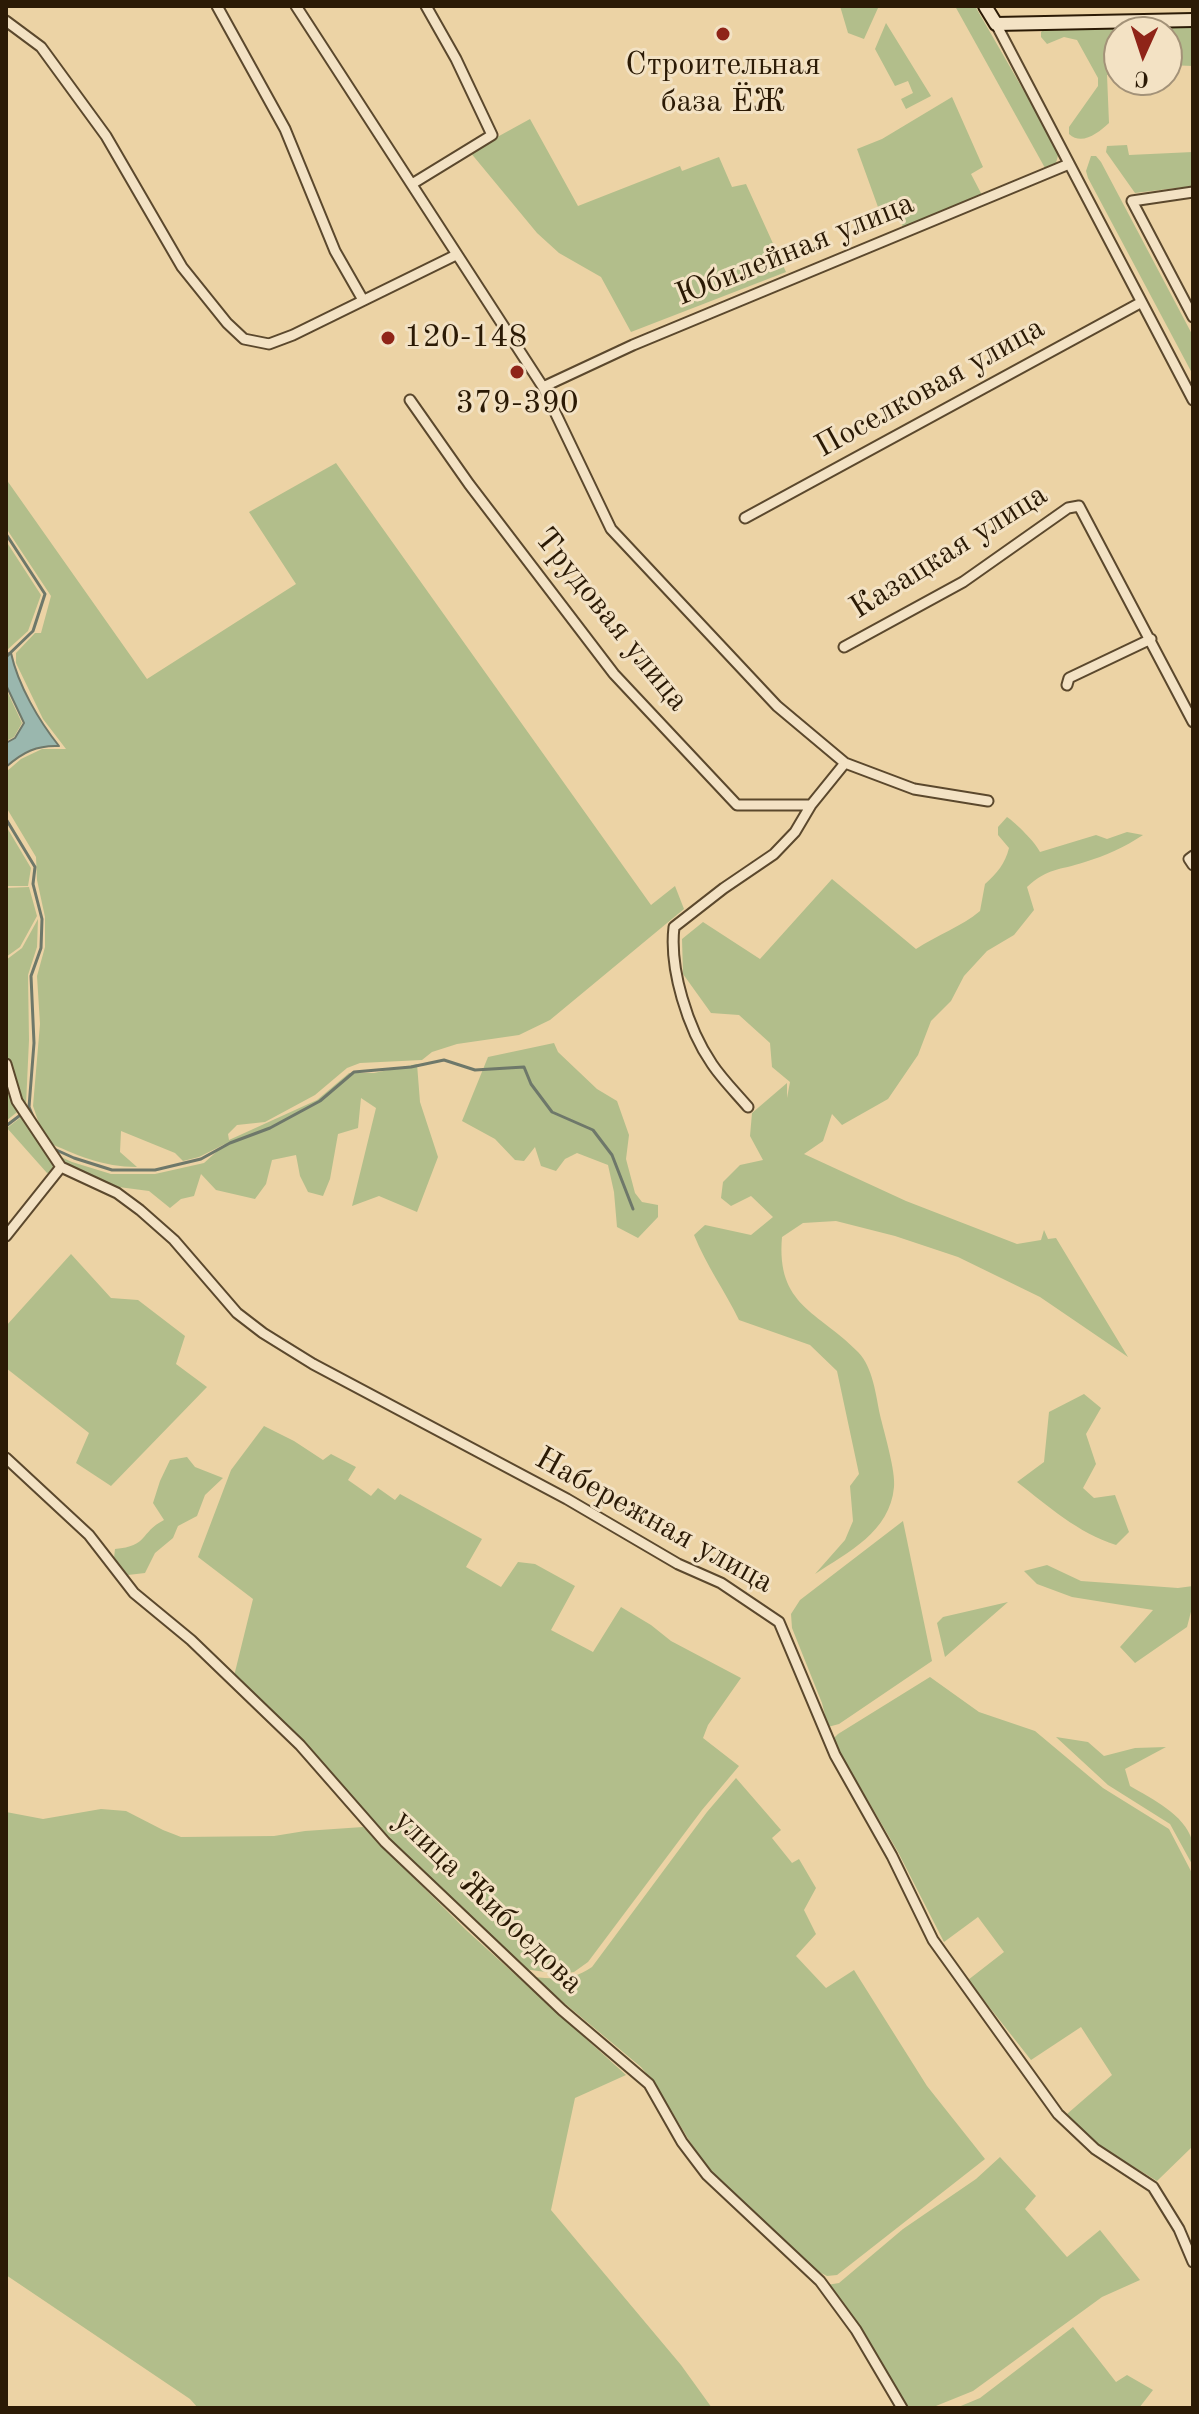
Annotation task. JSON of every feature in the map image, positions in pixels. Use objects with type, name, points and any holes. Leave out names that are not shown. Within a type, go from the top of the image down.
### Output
[{"type":"main road","points":[[985,6],[996,24],[1193,20]]},
{"type":"street","points":[[217,6],[285,129],[335,251],[363,300]]},
{"type":"street","points":[[296,6],[543,387],[611,529],[777,706],[845,763],[914,789],[988,801]]},
{"type":"street","points":[[412,184],[492,135],[456,59],[426,6]]},
{"type":"street","points":[[6,21],[41,47],[106,136],[182,267],[227,323],[244,339],[269,344],[456,255]]},
{"type":"street","points":[[996,24],[1193,400]]},
{"type":"street","name":"Юбилейная улица","points":[[543,387],[647,338],[1069,164]]},
{"type":"street","points":[[1193,192],[1132,201],[1193,317]]},
{"type":"street","name":"Поселковая улица","points":[[745,518],[1140,303]]},
{"type":"street","name":"Трудовая улица","points":[[410,400],[469,484],[614,674],[737,805],[811,805]]},
{"type":"street","name":"Казацкая улица","points":[[844,647],[963,582],[1068,508],[1079,506],[1193,722]]},
{"type":"street","points":[[1067,685],[1069,678],[1151,639]]},
{"type":"street","points":[[748,1107],[710,1062],[688,1016],[677,980],[674,927],[774,854],[795,832],[811,805],[845,763]]},
{"type":"street","points":[[1193,856],[1189,859],[1193,865]]},
{"type":"street","points":[[6,1064],[17,1101],[59,1163],[6,1236]]},
{"type":"street","name":"Набережная улица","points":[[59,1163],[117,1193],[140,1210],[174,1240],[237,1313],[263,1333],[313,1364],[567,1499],[633,1540],[721,1583],[779,1622],[835,1755],[892,1856],[933,1940],[1058,2114],[1095,2149],[1153,2187],[1179,2229],[1193,2262]]},
{"type":"street","name":"улица Жибоедова","points":[[6,1458],[89,1535],[134,1593],[212,1659],[300,1745],[385,1842],[562,2010],[649,2084],[682,2142],[707,2175],[820,2281],[856,2330],[902,2408]]},
{"type":"green space","points":[[840,6],[878,8],[864,39],[848,33]]},
{"type":"green space","points":[[955,6],[975,6],[1059,152],[1056,163],[1045,168]]},
{"type":"green space","points":[[886,23],[931,96],[906,109],[901,99],[913,93],[908,81],[895,86],[875,49]]},
{"type":"green space","points":[[1183,26],[1193,26],[1193,66],[1183,66]]},
{"type":"green space","points":[[1103,28],[1103,96],[1108,96],[1109,123],[1090,137],[1074,137],[1069,134],[1069,127],[1098,86],[1098,78],[1077,40],[1064,37],[1047,44],[1041,37],[1045,29]]},
{"type":"green space","points":[[952,97],[983,167],[971,174],[983,197],[903,227],[892,203],[878,207],[857,149],[882,139]]},
{"type":"green space","points":[[530,119],[578,206],[680,166],[682,171],[719,157],[732,187],[746,184],[786,272],[631,332],[601,277],[559,253],[537,233],[470,152]]},
{"type":"green space","points":[[1127,145],[1129,155],[1193,152],[1193,186],[1135,193],[1106,152],[1107,146]]},
{"type":"green space","points":[[1091,156],[1096,156],[1101,162],[1193,336],[1193,375],[1088,178],[1086,171]]},
{"type":"green space","points":[[336,463],[651,905],[675,886],[684,909],[550,1020],[519,1035],[457,1044],[432,1052],[422,1060],[360,1063],[347,1068],[315,1095],[265,1122],[237,1125],[228,1134],[229,1140],[317,1100],[349,1073],[374,1073],[417,1064],[420,1102],[438,1157],[417,1212],[379,1196],[352,1206],[376,1108],[361,1098],[358,1128],[338,1134],[330,1179],[323,1196],[308,1192],[300,1176],[296,1155],[272,1160],[266,1184],[255,1199],[216,1190],[201,1174],[194,1196],[181,1199],[170,1208],[149,1191],[111,1186],[72,1168],[47,1173],[7,1128],[29,1111],[41,1148],[111,1174],[155,1174],[204,1163],[225,1144],[183,1161],[175,1153],[121,1131],[120,1152],[137,1167],[113,1165],[45,1141],[33,1106],[40,1024],[37,976],[45,947],[45,917],[37,880],[36,857],[6,807],[6,772],[21,759],[42,749],[66,749],[43,719],[16,663],[16,653],[35,633],[41,633],[51,596],[6,528],[6,479],[147,679],[296,584],[249,512]]},
{"type":"green space","points":[[6,541],[41,595],[28,631],[6,651]]},
{"type":"green space","points":[[6,689],[22,723],[14,737],[6,741]]},
{"type":"green space","points":[[1007,817],[1040,852],[1096,835],[1107,839],[1127,832],[1143,835],[1100,857],[1048,873],[1027,887],[1034,910],[1014,935],[987,951],[964,976],[951,1001],[931,1021],[918,1055],[888,1099],[842,1125],[832,1114],[823,1141],[804,1154],[906,1201],[1017,1244],[1041,1240],[1044,1230],[1048,1239],[1056,1238],[1128,1357],[1040,1297],[958,1257],[836,1221],[803,1223],[782,1237],[782,1260],[793,1293],[858,1352],[867,1366],[894,1480],[891,1503],[876,1529],[853,1549],[815,1574],[845,1540],[853,1521],[850,1486],[859,1474],[837,1371],[810,1345],[739,1320],[694,1235],[705,1225],[751,1235],[773,1217],[751,1196],[731,1206],[721,1198],[723,1182],[740,1165],[763,1160],[750,1136],[752,1113],[787,1083],[787,1098],[790,1082],[772,1067],[770,1043],[739,1015],[711,1013],[683,974],[682,939],[703,922],[760,959],[832,879],[916,949],[980,911],[985,884],[1000,868],[1009,848],[998,835],[998,827]]},
{"type":"green space","points":[[6,826],[31,868],[28,886],[6,886]]},
{"type":"green space","points":[[29,887],[37,916],[20,947],[6,957],[6,888]]},
{"type":"green space","points":[[38,919],[37,947],[28,975],[26,1105],[6,1121],[6,960],[22,948]]},
{"type":"green space","points":[[554,1043],[558,1052],[597,1089],[617,1101],[629,1135],[626,1159],[635,1193],[642,1202],[658,1205],[658,1217],[638,1238],[617,1227],[608,1165],[577,1153],[565,1159],[556,1171],[541,1166],[535,1147],[524,1161],[515,1160],[495,1139],[462,1121],[488,1057]]},
{"type":"green space","points":[[71,1254],[111,1298],[138,1300],[185,1336],[176,1364],[207,1387],[111,1486],[76,1463],[89,1433],[6,1368],[6,1326]]},
{"type":"green space","points":[[1084,1394],[1101,1408],[1086,1434],[1096,1464],[1083,1488],[1094,1498],[1115,1495],[1129,1532],[1116,1545],[1076,1526],[1017,1482],[1044,1462],[1049,1412]]},
{"type":"green space","points":[[264,1426],[323,1460],[331,1454],[356,1467],[348,1480],[371,1496],[378,1488],[395,1500],[400,1494],[482,1539],[466,1567],[501,1587],[518,1562],[535,1564],[575,1586],[551,1630],[593,1652],[621,1607],[671,1641],[741,1678],[708,1725],[703,1738],[739,1766],[702,1810],[588,1962],[574,1972],[560,1974],[524,1969],[382,1833],[234,1676],[253,1599],[198,1557],[231,1470]]},
{"type":"green space","points":[[187,1457],[195,1467],[223,1478],[205,1495],[197,1516],[178,1526],[173,1538],[155,1553],[145,1573],[128,1575],[114,1558],[115,1549],[139,1542],[164,1520],[153,1503],[160,1481],[170,1460]]},
{"type":"green space","points":[[903,1521],[932,1661],[839,1724],[828,1727],[822,1703],[792,1628],[791,1614],[800,1600]]},
{"type":"green space","points":[[1047,1565],[1081,1581],[1178,1588],[1193,1586],[1193,1604],[1187,1627],[1135,1663],[1120,1647],[1153,1610],[1072,1597],[1037,1584],[1024,1571]]},
{"type":"green space","points":[[1008,1602],[945,1657],[937,1623],[943,1617]]},
{"type":"green space","points":[[930,1677],[979,1712],[1035,1731],[1103,1788],[1169,1829],[1193,1875],[1193,2146],[1157,2181],[1096,2144],[1067,2114],[1112,2075],[1081,2027],[1031,2060],[968,1980],[1004,1952],[978,1917],[944,1942],[898,1852],[839,1751],[834,1738],[838,1734]]},
{"type":"green space","points":[[1056,1737],[1088,1742],[1104,1756],[1135,1748],[1166,1747],[1125,1769],[1130,1786],[1166,1808],[1182,1822],[1192,1840],[1193,1866],[1170,1824],[1108,1785]]},
{"type":"green space","points":[[736,1778],[781,1830],[772,1838],[792,1863],[799,1859],[816,1888],[804,1910],[816,1934],[796,1956],[826,1988],[854,1970],[927,2086],[985,2159],[837,2275],[827,2276],[817,2271],[735,2196],[700,2157],[641,2067],[533,1977],[571,1977],[592,1967],[707,1812]]},
{"type":"green space","points":[[101,1809],[126,1811],[181,1837],[274,1836],[363,1827],[466,1930],[626,2075],[575,2098],[551,2210],[681,2365],[712,2408],[198,2408],[190,2399],[6,2275],[6,1812],[43,1819]]},
{"type":"green space","points":[[1000,2157],[1036,2196],[1025,2209],[1067,2257],[1100,2230],[1140,2280],[1102,2297],[973,2391],[931,2408],[906,2408],[827,2285],[839,2283],[903,2229],[976,2179]]},
{"type":"green space","points":[[1073,2327],[1116,2382],[1127,2375],[1153,2390],[1139,2408],[956,2408],[980,2398]]},
{"type":"water","points":[[11,653],[30,702],[59,746],[31,750],[6,767],[6,743],[15,738],[24,723],[6,685],[6,654]]},
{"type":"waterway","points":[[6,534],[45,594],[33,631],[6,657]]},
{"type":"waterway","points":[[6,819],[35,867],[33,884],[42,919],[41,948],[31,976],[34,1043],[29,1107],[34,1119]]},
{"type":"waterway","points":[[52,1148],[112,1170],[155,1170],[201,1159],[230,1143],[270,1128],[320,1101],[354,1072],[411,1067],[444,1060],[475,1070],[524,1067],[531,1084],[552,1112],[593,1130],[612,1155],[633,1209]]},
{"type":"waterway","points":[[6,1126],[23,1113]]},
{"type":"place","name":"Строительная база ЁЖ","points":[[723,34]]},
{"type":"place","name":"120-148","points":[[388,338]]},
{"type":"place","name":"379-390","points":[[517,372]]}]
